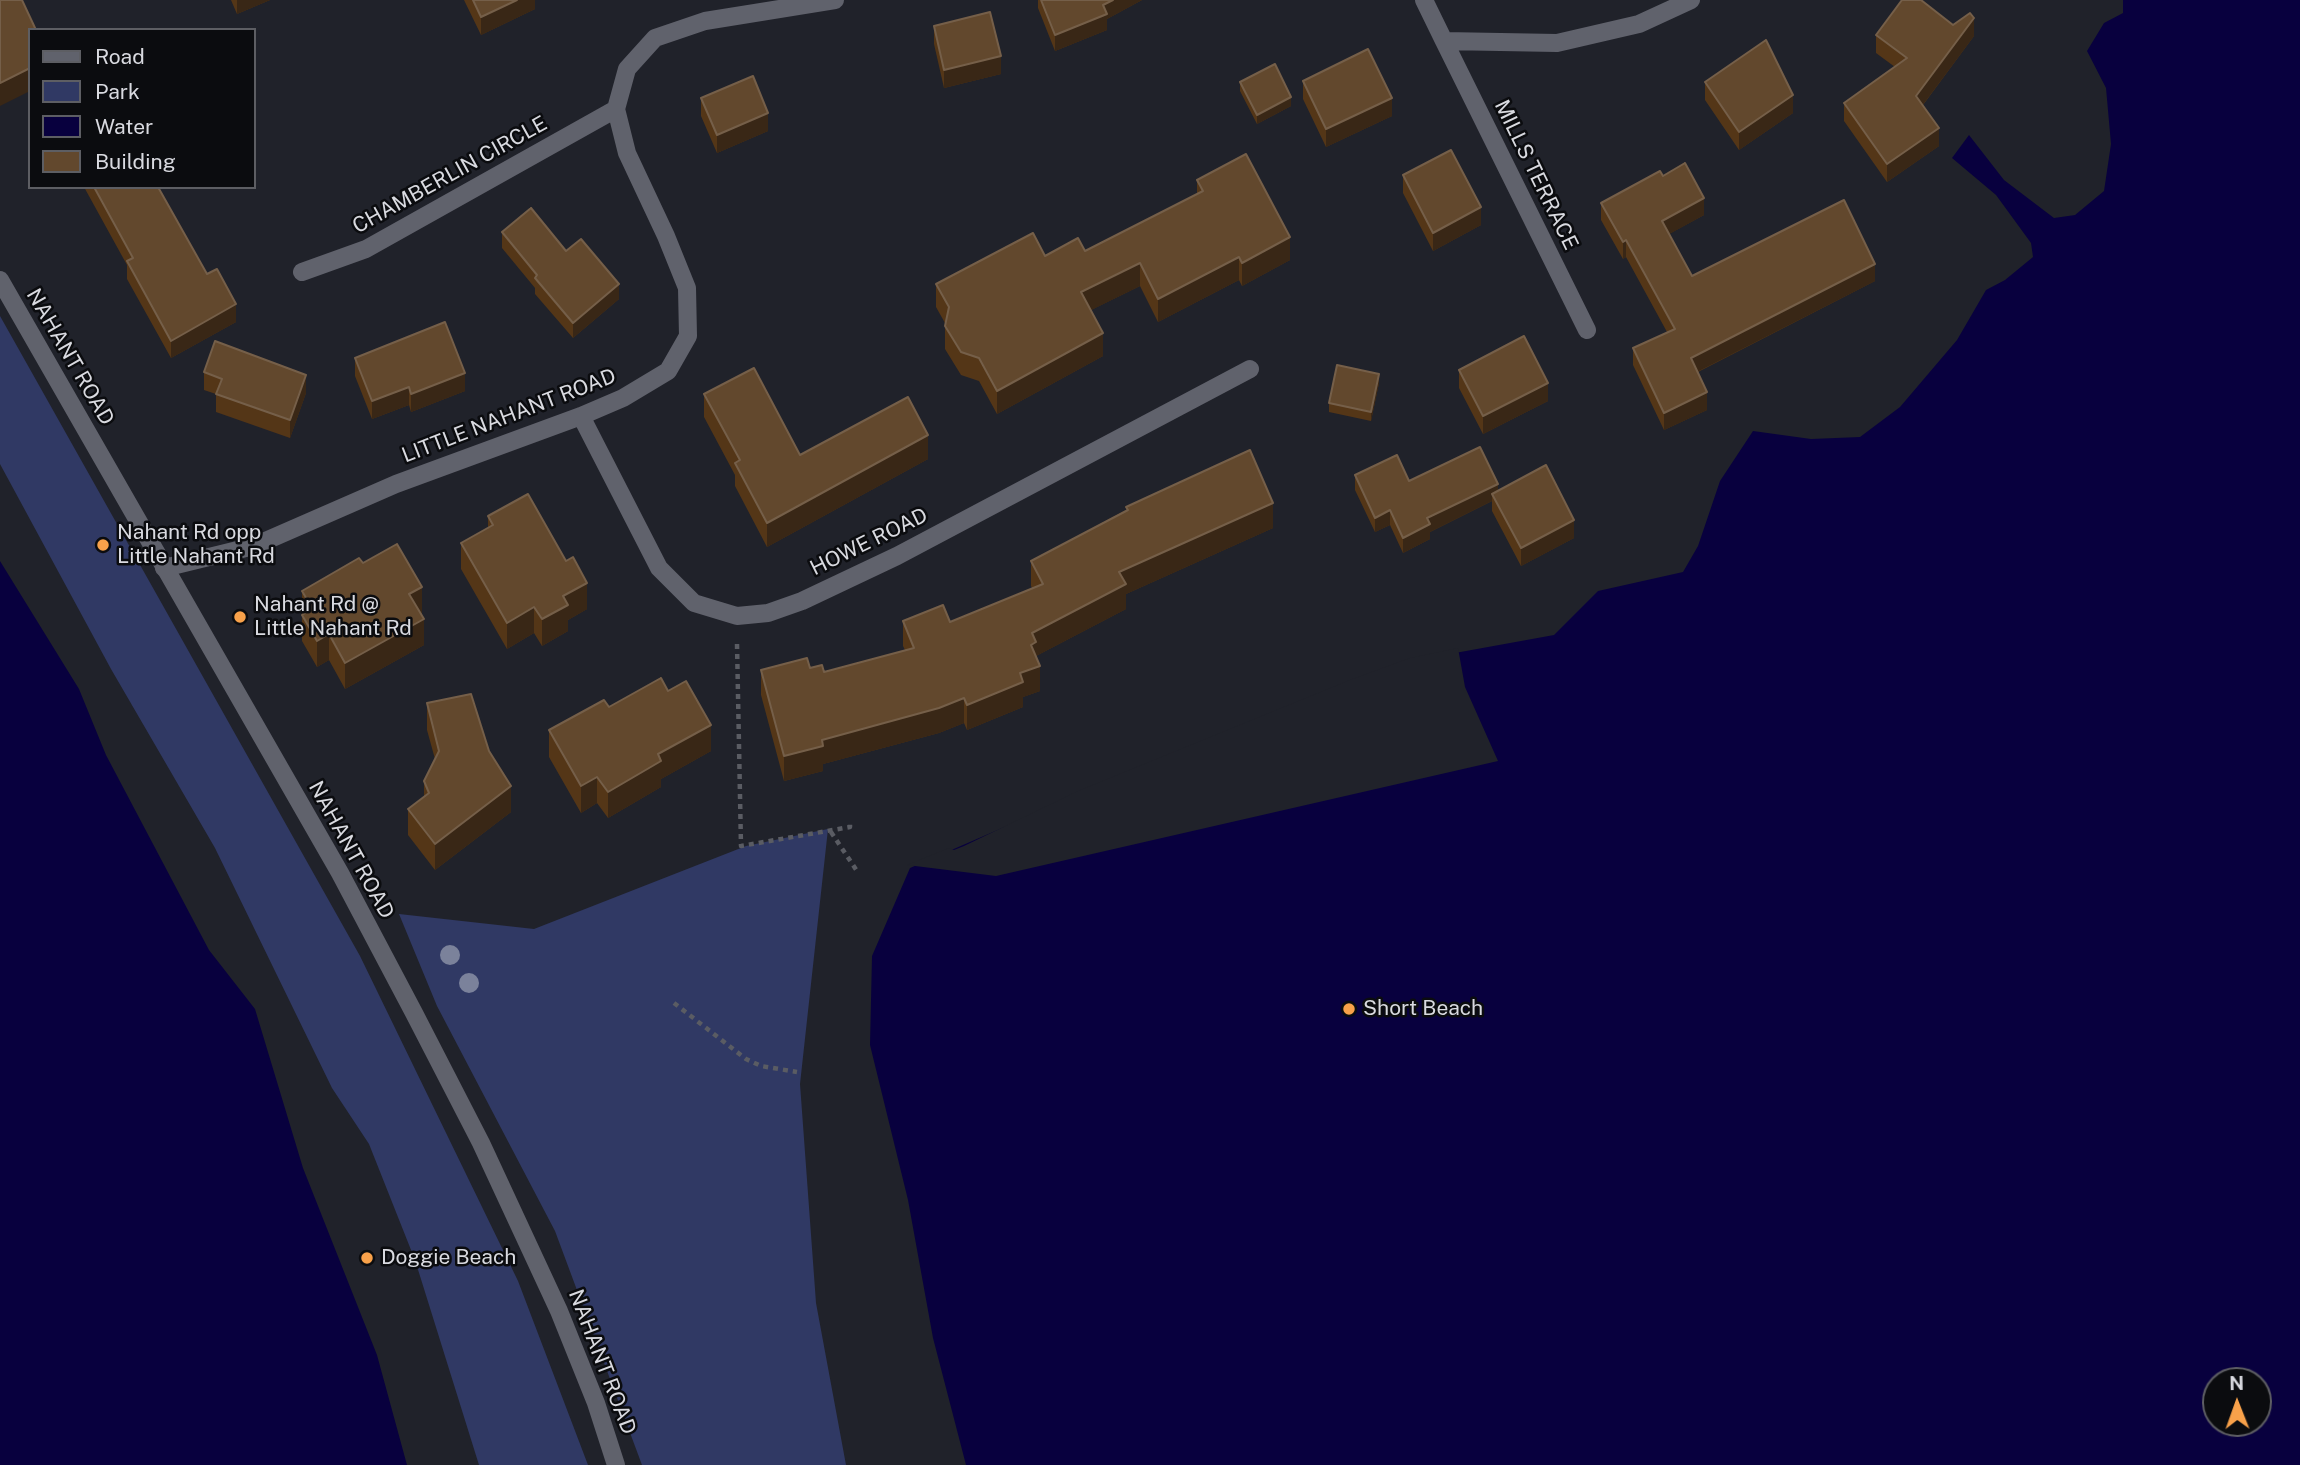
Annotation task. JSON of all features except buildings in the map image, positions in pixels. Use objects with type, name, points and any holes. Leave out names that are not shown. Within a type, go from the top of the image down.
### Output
[{"type":"street","name":"LITTLE NAHANT ROAD","points":[[164,568],[254,546],[396,484],[581,416],[623,398],[668,371],[688,336],[687,288],[627,153],[616,109],[627,69],[655,38],[705,21],[835,0]]},
{"type":"street","points":[[1424,0],[1444,41],[1557,43],[1639,24],[1690,0]]},
{"type":"street","name":"MILLS TERRACE","points":[[1444,41],[1587,330]]},
{"type":"street","name":"CHAMBERLIN CIRCLE","points":[[302,272],[366,248],[616,109]]},
{"type":"street","name":"NAHANT ROAD","points":[[0,280],[340,873],[469,1119],[559,1311],[596,1403],[616,1465]]},
{"type":"street","name":"HOWE ROAD","points":[[581,416],[659,568],[695,603],[737,616],[768,613],[791,605],[897,556],[1250,369]]},
{"type":"path","points":[[737,616],[741,846],[831,832],[850,827],[850,820]]},
{"type":"path","points":[[831,832],[857,871]]},
{"type":"path","points":[[674,1003],[746,1059],[761,1066],[797,1072]]},
{"type":"green space","points":[[0,316],[360,956],[518,1281],[588,1465],[479,1465],[415,1260],[369,1144],[332,1088],[215,848],[111,669],[0,464]]},
{"type":"green space","points":[[828,829],[800,1084],[816,1303],[846,1465],[642,1465],[555,1231],[437,1006],[399,914],[534,929],[746,846]]},
{"type":"water","points":[[2123,0],[2300,0],[2300,1465],[966,1465],[933,1338],[908,1200],[870,1045],[872,956],[910,868],[1039,812],[1411,661],[1554,635],[1598,591],[1683,572],[1698,546],[1720,481],[1753,431],[1811,439],[1860,437],[1900,407],[1957,340],[1986,290],[2005,280],[2033,257],[2031,243],[1996,195],[1952,158],[1969,135],[2004,180],[2054,218],[2075,215],[2104,191],[2111,144],[2106,88],[2087,51],[2104,23],[2123,13]]},
{"type":"water","points":[[0,561],[79,689],[106,755],[209,950],[255,1009],[303,1168],[377,1355],[407,1465],[0,1465]]},
{"type":"pier","points":[[1458,648],[1465,687],[1498,761],[996,876],[907,865],[949,848],[954,850],[964,846],[1078,791],[1350,680],[1410,658]]},
{"type":"place","name":"Nahant Rd opp Little Nahant Rd","points":[[103,545]]},
{"type":"place","name":"Nahant Rd @ Little Nahant Rd","points":[[240,617]]},
{"type":"place","name":"Short Beach","points":[[1349,1009]]},
{"type":"place","name":"Doggie Beach","points":[[367,1258]]}]
